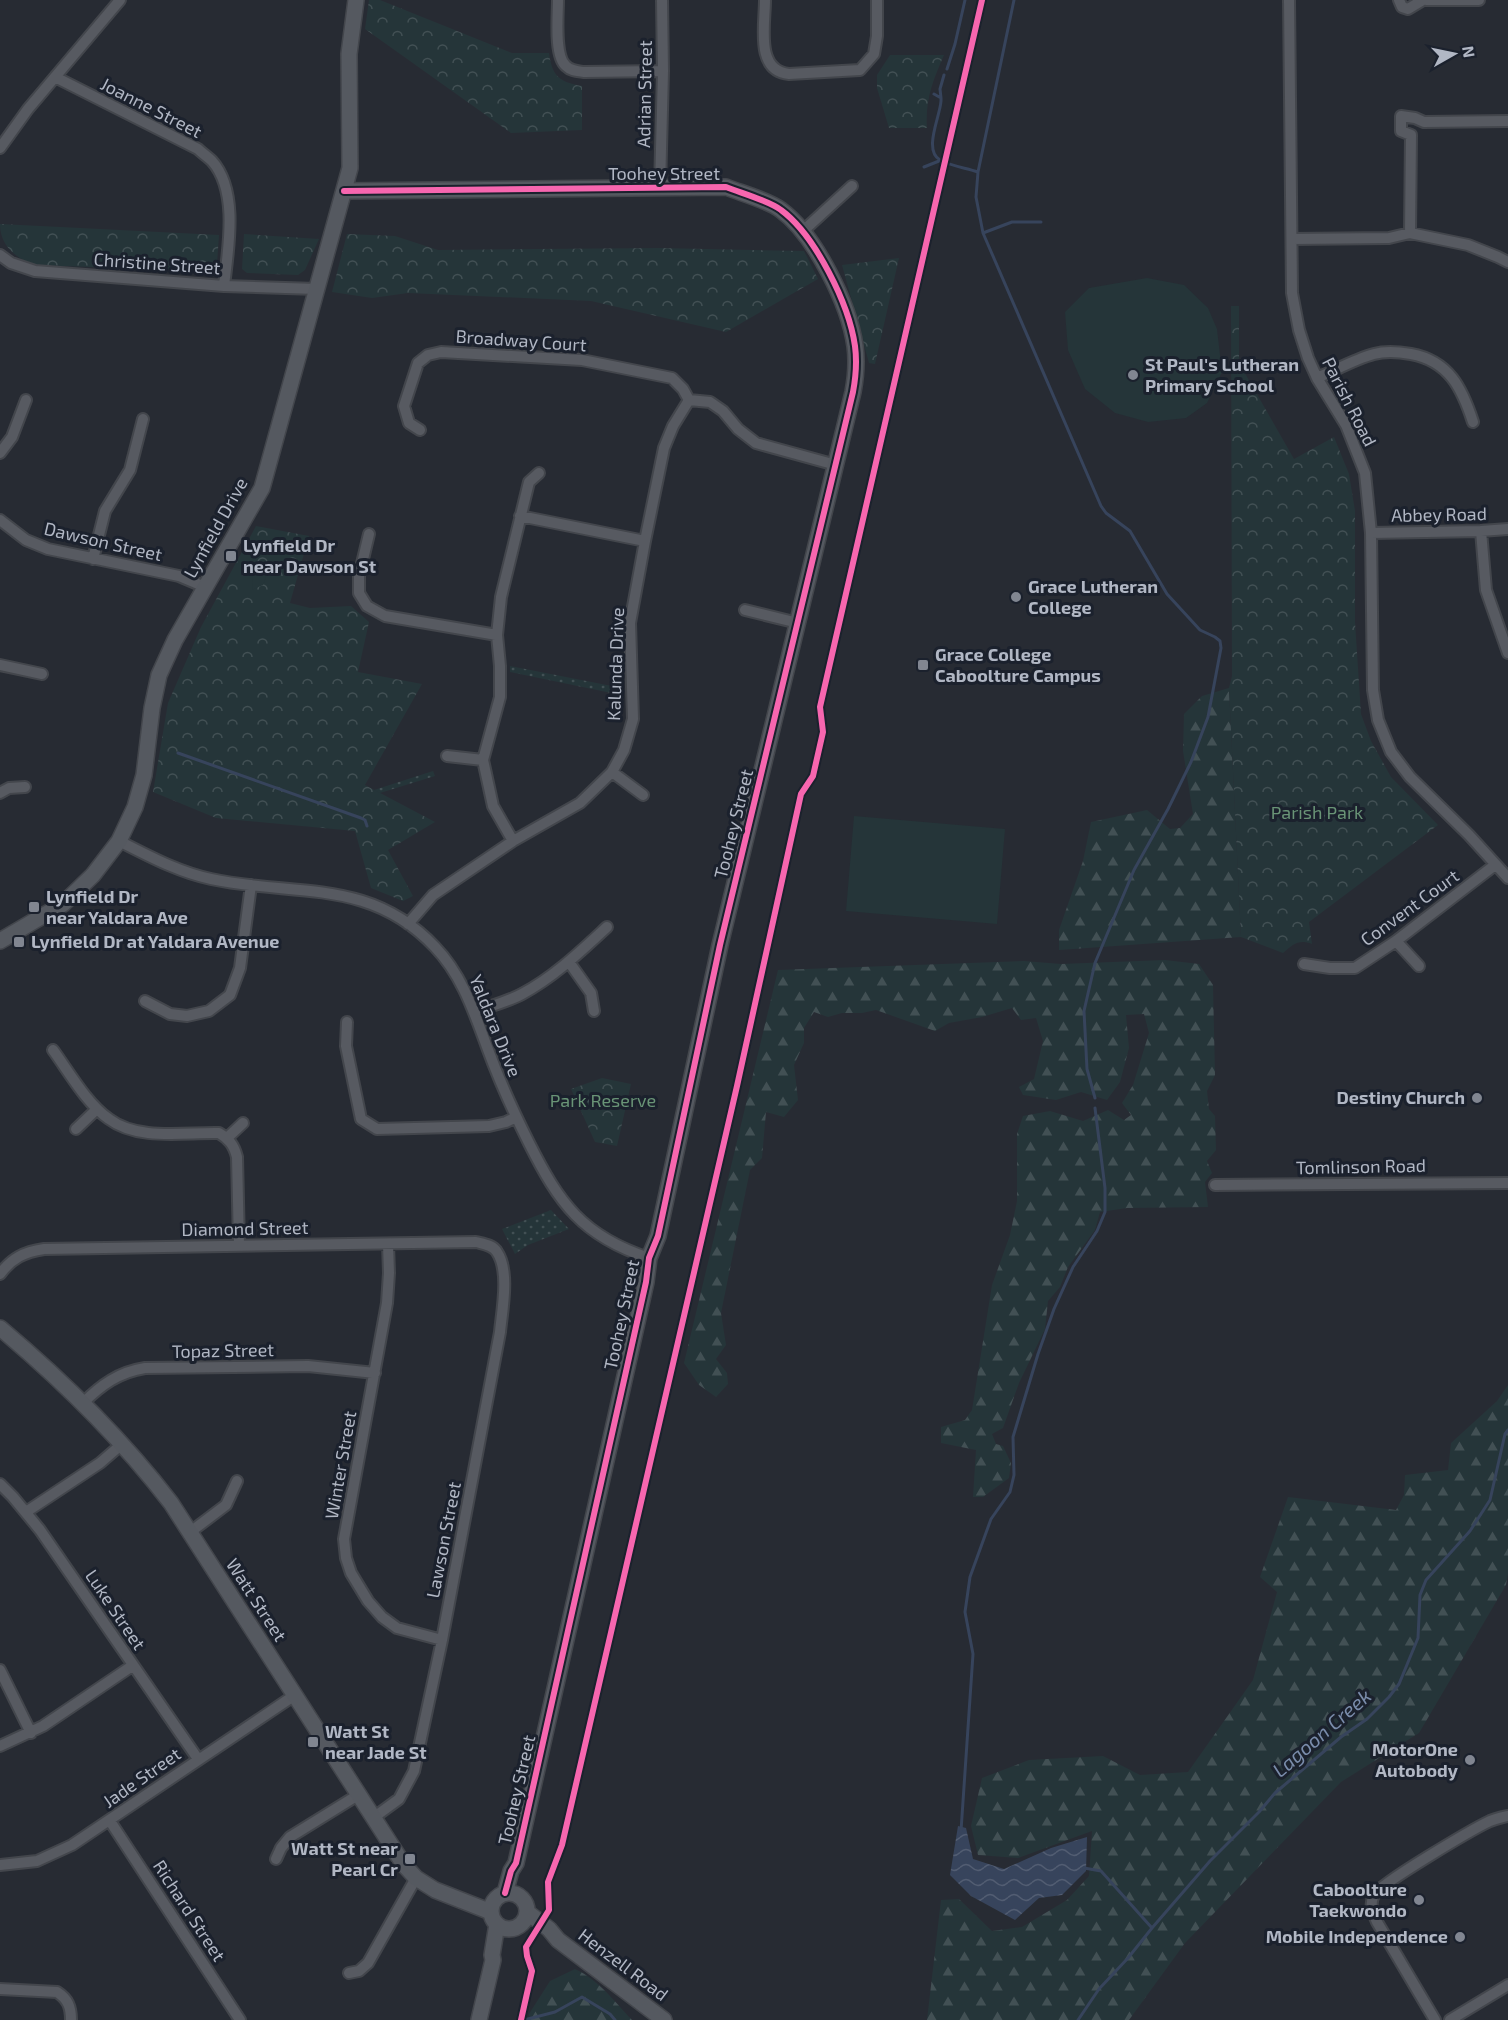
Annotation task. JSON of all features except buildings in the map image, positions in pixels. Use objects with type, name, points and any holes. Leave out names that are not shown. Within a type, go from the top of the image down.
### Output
[{"type":"street","points":[[0,148],[28,109],[120,0]]},
{"type":"street","name":"Lynfield Drive","points":[[0,941],[63,904],[93,875],[119,841],[142,783],[159,675],[175,640],[262,488],[350,168],[349,54],[356,0]]},
{"type":"street","points":[[558,0],[560,57],[573,71],[663,71]]},
{"type":"street","name":"Adrian Street","points":[[660,188],[662,0]]},
{"type":"street","points":[[765,0],[766,61],[773,70],[789,74],[860,70],[874,54],[877,36],[877,0]]},
{"type":"street","name":"Parish Road","points":[[1288,0],[1292,293],[1303,344],[1317,378],[1346,425],[1365,473],[1371,533],[1373,690],[1378,720],[1391,752],[1410,777],[1469,835],[1508,878]]},
{"type":"street","points":[[1399,0],[1402,7],[1408,9],[1425,0],[1479,0]]},
{"type":"street","name":"Joanne Street","points":[[55,77],[198,149],[213,163],[224,185],[230,222],[224,286]]},
{"type":"street","points":[[1411,135],[1401,131],[1401,116],[1424,122],[1508,121]]},
{"type":"street","points":[[1410,233],[1411,135],[1424,122]]},
{"type":"street","points":[[803,231],[852,186]]},
{"type":"street","name":"Toohey Street","points":[[344,191],[726,187],[780,209],[803,231],[814,245],[830,274],[851,326],[855,344],[856,375],[836,465],[720,945],[658,1236],[649,1258],[646,1282],[516,1863],[502,1909],[502,1944],[493,1960],[479,2020]]},
{"type":"street","points":[[1292,239],[1389,238],[1410,233],[1468,245],[1508,262]]},
{"type":"street","name":"Christine Street","points":[[0,255],[11,263],[35,271],[224,286],[317,289]]},
{"type":"street","name":"Broadway Court","points":[[420,430],[409,423],[404,406],[418,363],[428,355],[441,351],[582,360],[672,378],[683,389],[689,400]]},
{"type":"street","points":[[1317,378],[1375,354],[1400,352],[1421,356],[1442,366],[1457,384],[1473,422]]},
{"type":"street","points":[[0,453],[12,437],[26,400]]},
{"type":"street","points":[[689,400],[710,402],[723,411],[738,429],[756,443],[836,465]]},
{"type":"street","name":"Kalunda Drive","points":[[408,924],[433,894],[513,841],[580,803],[612,772],[624,750],[633,719],[630,623],[645,541],[664,448],[673,426],[689,400]]},
{"type":"street","points":[[93,559],[105,511],[130,470],[143,419]]},
{"type":"street","points":[[513,841],[493,806],[483,760],[500,697],[497,635],[501,597],[529,482],[539,473]]},
{"type":"street","points":[[519,516],[645,541]]},
{"type":"street","name":"Dawson Street","points":[[1,524],[36,545],[179,576],[205,586]]},
{"type":"street","name":"Abbey Road","points":[[1371,533],[1508,529]]},
{"type":"street","points":[[1481,531],[1486,590],[1508,652]]},
{"type":"street","points":[[369,534],[359,576],[359,593],[367,606],[384,616],[497,635]]},
{"type":"street","points":[[745,610],[798,623]]},
{"type":"street","points":[[0,665],[42,674]]},
{"type":"street","points":[[447,756],[483,760]]},
{"type":"street","points":[[612,772],[643,795]]},
{"type":"street","points":[[0,793],[9,788],[25,787]]},
{"type":"street","name":"Yaldara Drive","points":[[119,841],[183,872],[212,880],[340,894],[380,906],[408,924],[445,958],[461,984],[474,1012],[500,1083],[551,1186],[572,1214],[600,1236],[649,1258]]},
{"type":"street","name":"Convent Court","points":[[1304,964],[1330,968],[1355,968],[1396,941],[1495,865]]},
{"type":"street","points":[[145,1001],[170,1014],[187,1016],[209,1011],[230,995],[240,968],[251,885]]},
{"type":"street","points":[[474,1012],[519,996],[569,962],[607,927]]},
{"type":"street","points":[[1396,941],[1419,966]]},
{"type":"street","points":[[569,962],[591,993],[594,1011]]},
{"type":"street","points":[[347,1022],[346,1046],[357,1105],[361,1119],[368,1125],[377,1129],[489,1126],[516,1117]]},
{"type":"street","points":[[53,1050],[109,1120],[135,1131],[219,1133],[228,1138],[235,1146],[237,1156],[239,1245]]},
{"type":"street","points":[[76,1129],[98,1109]]},
{"type":"street","points":[[228,1138],[243,1123]]},
{"type":"street","name":"Tomlinson Road","points":[[1215,1185],[1508,1183]]},
{"type":"street","name":"Diamond Street","points":[[0,1274],[15,1257],[25,1252],[44,1249],[476,1242],[489,1245],[497,1251]]},
{"type":"street","name":"Winter Street","points":[[388,1244],[387,1303],[344,1539],[346,1558],[359,1588],[382,1617],[397,1628],[442,1640]]},
{"type":"street","name":"Lawson Street","points":[[373,1818],[399,1799],[414,1772],[442,1640],[500,1332],[504,1297],[502,1264],[497,1251]]},
{"type":"street","name":"Watt Street","points":[[0,1328],[83,1403],[122,1444],[171,1503],[394,1851],[416,1878],[435,1890],[464,1900],[478,1899],[502,1909]]},
{"type":"street","name":"Topaz Street","points":[[83,1403],[109,1380],[133,1370],[145,1368],[308,1366],[375,1373]]},
{"type":"street","points":[[26,1512],[100,1463],[122,1444]]},
{"type":"street","points":[[189,1533],[226,1505],[237,1480]]},
{"type":"street","name":"Luke Street","points":[[0,1484],[26,1512],[198,1759]]},
{"type":"street","points":[[0,1746],[31,1733],[132,1666]]},
{"type":"street","points":[[0,1670],[31,1733]]},
{"type":"street","name":"Jade Street","points":[[0,1865],[37,1861],[53,1855],[110,1821],[295,1695]]},
{"type":"street","points":[[276,1859],[290,1837],[358,1795]]},
{"type":"street","points":[[1436,2020],[1377,1922],[1372,1900],[1377,1891],[1394,1878],[1484,1824],[1508,1816]]},
{"type":"street","name":"Richard Street","points":[[110,1821],[240,2020]]},
{"type":"street","points":[[349,1973],[359,1971],[368,1963],[416,1878]]},
{"type":"street","points":[[524,1902],[524,1917],[515,1928],[502,1909],[524,1902]]},
{"type":"street","name":"Henzell Road","points":[[524,1917],[549,1929],[558,1940],[664,2020]]},
{"type":"street","points":[[1450,2020],[1508,1985]]},
{"type":"street","points":[[0,1989],[50,1990],[69,1993],[71,2020]]},
{"type":"green space","points":[[369,0],[380,0],[512,53],[549,53],[554,72],[562,80],[582,86],[582,130],[511,133],[365,29]]},
{"type":"green space","points":[[890,55],[944,55],[931,90],[927,108],[927,128],[889,128],[877,88],[877,75]]},
{"type":"green space","points":[[0,224],[219,235],[217,264],[210,271],[32,265],[19,258],[5,244]]},
{"type":"green space","points":[[244,234],[319,239],[305,270],[298,275],[247,273],[242,269]]},
{"type":"green space","points":[[347,234],[395,236],[438,250],[659,248],[804,251],[818,279],[726,332],[591,301],[408,293],[372,298],[332,292]]},
{"type":"green space","points":[[899,258],[875,364],[869,363],[842,265]]},
{"type":"green space","points":[[1147,278],[1184,285],[1208,308],[1217,329],[1222,372],[1207,403],[1186,418],[1148,422],[1115,413],[1085,389],[1068,350],[1065,312],[1089,288]]},
{"type":"green space","name":"Parish Park","points":[[1231,306],[1239,306],[1239,363],[1294,459],[1334,437],[1349,474],[1355,511],[1355,622],[1361,714],[1371,741],[1391,777],[1438,825],[1309,922],[1312,944],[1296,943],[1283,953],[1241,937],[1229,688],[1232,676]]},
{"type":"green space","points":[[256,526],[309,536],[290,603],[310,608],[351,606],[369,622],[358,672],[422,684],[365,785],[435,822],[388,850],[413,896],[403,901],[371,888],[355,831],[216,818],[153,792],[168,703],[201,627]]},
{"type":"green space","points":[[253,565],[263,569],[266,577],[263,585],[252,590]]},
{"type":"green space","points":[[510,666],[622,688],[621,695],[510,672]]},
{"type":"green space","points":[[1229,688],[1241,937],[1059,950],[1059,930],[1083,861],[1091,822],[1147,810],[1170,829],[1180,828],[1193,814],[1183,751],[1184,714],[1202,696]]},
{"type":"green space","points":[[433,771],[435,776],[380,793],[374,790]]},
{"type":"green space","points":[[854,816],[1005,829],[997,924],[846,911]]},
{"type":"green space","points":[[1165,960],[1199,964],[1213,985],[1215,1075],[1207,1091],[1209,1109],[1215,1116],[1216,1150],[1207,1161],[1212,1173],[1205,1182],[1208,1207],[1127,1208],[1100,1212],[1095,1230],[1068,1267],[1060,1287],[1048,1301],[1045,1329],[1019,1383],[1003,1428],[992,1434],[996,1444],[1003,1446],[1011,1463],[1009,1478],[983,1497],[973,1497],[976,1450],[941,1443],[941,1427],[965,1420],[972,1410],[992,1285],[1010,1235],[1017,1201],[1017,1134],[1023,1116],[1050,1111],[1083,1121],[1108,1110],[1124,1120],[1131,1115],[1122,1103],[1133,1085],[1149,1033],[1144,1014],[1126,1015],[1129,1048],[1120,1082],[1107,1100],[1081,1092],[1056,1100],[1023,1095],[1019,1087],[1034,1079],[1043,1041],[1036,1018],[1021,1020],[1012,1008],[982,1017],[949,1023],[935,1031],[876,1010],[842,1013],[828,1017],[814,1012],[804,1028],[804,1043],[794,1065],[798,1100],[784,1117],[766,1112],[762,1158],[750,1170],[721,1313],[726,1345],[716,1359],[727,1373],[728,1384],[716,1397],[699,1385],[684,1363],[778,970],[1024,961],[1061,964]]},
{"type":"green space","name":"Park Reserve","points":[[602,1078],[631,1084],[617,1146],[595,1142],[571,1089]]},
{"type":"green space","points":[[551,1210],[569,1229],[528,1245],[515,1254],[502,1229]]},
{"type":"green space","points":[[1508,1385],[1508,1573],[1506,1585],[1419,1733],[1341,1782],[1185,1943],[1129,2020],[927,2020],[941,1900],[959,1899],[992,1931],[1022,1927],[1067,1900],[1089,1876],[1092,1831],[1018,1858],[978,1855],[971,1826],[982,1778],[1029,1760],[1103,1756],[1140,1775],[1188,1772],[1253,1680],[1277,1592],[1260,1577],[1288,1497],[1396,1510],[1404,1495],[1405,1475],[1448,1470],[1451,1443],[1497,1401]]},
{"type":"green space","points":[[575,1969],[599,1985],[632,2020],[528,2020],[529,2014],[550,1981]]},
{"type":"water","points":[[958,1826],[966,1828],[973,1859],[1004,1869],[1051,1848],[1087,1837],[1086,1871],[1062,1895],[1039,1898],[1015,1920],[971,1896],[950,1875]]},
{"type":"waterway","points":[[947,69],[965,0]]},
{"type":"waterway","points":[[1014,0],[978,172],[976,197],[983,233],[1101,506],[1106,513],[1130,531],[1167,594],[1200,630],[1220,641],[1221,648],[1208,717],[1191,762],[1134,870],[1095,963],[1084,1011],[1087,1069],[1095,1098]]},
{"type":"waterway","points":[[941,98],[940,89],[944,75]]},
{"type":"waterway","points":[[934,94],[941,98],[933,141],[935,155],[944,162],[978,172]]},
{"type":"waterway","points":[[924,167],[939,161]]},
{"type":"waterway","points":[[983,233],[1012,222],[1041,222]]},
{"type":"waterway","points":[[178,753],[361,818],[365,820],[367,826]]},
{"type":"waterway","points":[[961,1831],[973,1654],[965,1612],[970,1577],[991,1519],[1010,1492],[1014,1475],[1013,1437],[1054,1309],[1073,1267],[1097,1231],[1105,1212],[1105,1188],[1095,1108]]},
{"type":"waterway","name":"Lagoon Creek","points":[[1078,2020],[1099,1989],[1210,1861],[1275,1793],[1341,1737],[1367,1719],[1399,1684],[1418,1638],[1420,1595],[1426,1580],[1470,1531],[1490,1500],[1505,1434],[1508,1430]]},
{"type":"waterway","points":[[1084,1868],[1101,1871],[1152,1928]]},
{"type":"waterway","points":[[524,2020],[555,2012],[582,1997],[610,2014],[615,2020]]},
{"type":"cycle path","points":[[521,2020],[532,1971],[526,1947],[549,1910],[548,1882],[562,1845],[737,1086],[801,794],[813,776],[823,732],[820,707],[982,0]]},
{"type":"cycle path","points":[[344,191],[726,187],[763,200],[781,210],[806,236],[818,253],[838,291],[846,311],[856,352],[853,392],[720,945],[658,1236],[649,1258],[646,1282],[516,1863],[511,1871],[505,1893]]},
{"type":"place","name":"St Paul's Lutheran Primary School","points":[[1133,375]]},
{"type":"place","name":"Lynfield Dr near Dawson St","points":[[231,556]]},
{"type":"place","name":"Grace Lutheran College","points":[[1016,597]]},
{"type":"place","name":"Grace College Caboolture Campus","points":[[923,665]]},
{"type":"place","name":"Lynfield Dr near Yaldara Ave","points":[[34,907]]},
{"type":"place","name":"Lynfield Dr at Yaldara Avenue","points":[[19,942]]},
{"type":"place","name":"Destiny Church","points":[[1477,1098]]},
{"type":"place","name":"Watt St near Jade St","points":[[313,1742]]},
{"type":"place","name":"MotorOne Autobody","points":[[1470,1760]]},
{"type":"place","name":"Watt St near Pearl Cr","points":[[410,1859]]},
{"type":"place","name":"Caboolture Taekwondo","points":[[1419,1900]]},
{"type":"place","name":"Mobile Independence","points":[[1460,1937]]}]
